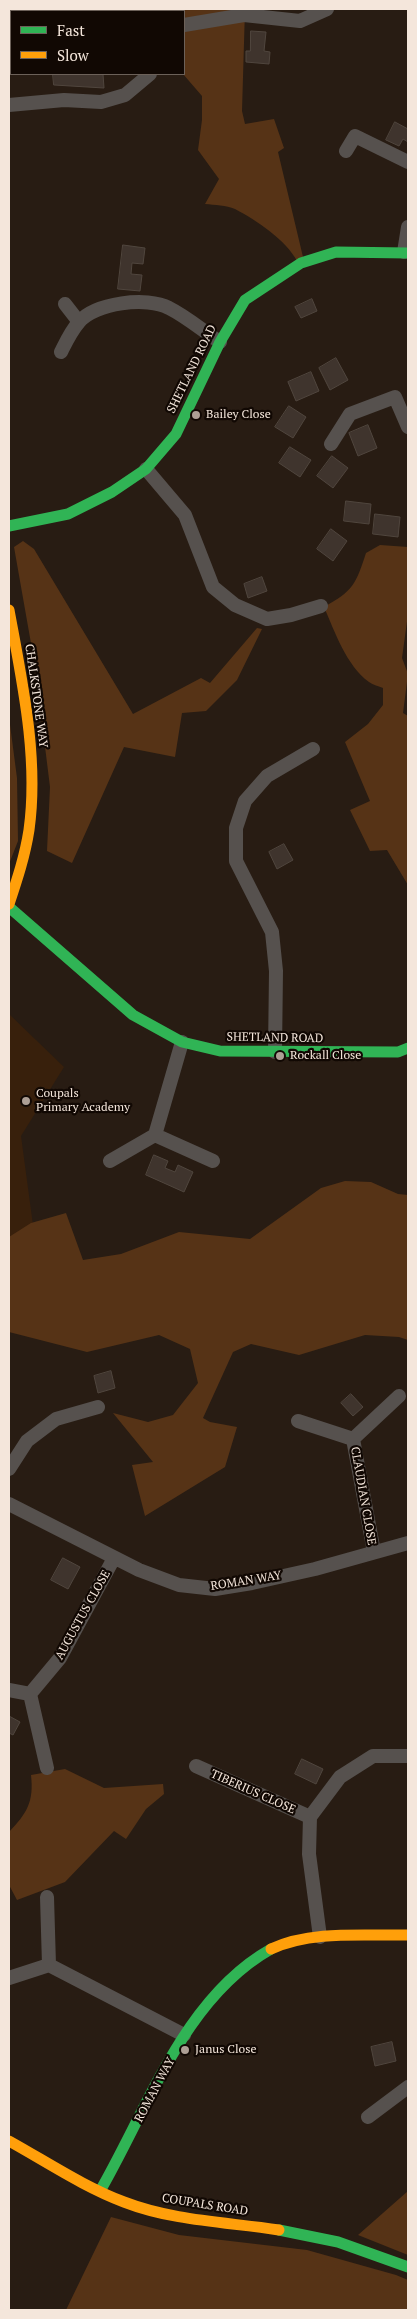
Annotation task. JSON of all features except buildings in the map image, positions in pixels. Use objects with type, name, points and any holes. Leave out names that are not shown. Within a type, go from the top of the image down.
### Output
[{"type":"street","points":[[185,25],[244,15],[300,21],[327,9]]},
{"type":"street","points":[[9,105],[64,100],[101,102],[125,94],[149,75]]},
{"type":"street","points":[[346,151],[355,136],[408,162]]},
{"type":"street","points":[[406,252],[408,227]]},
{"type":"street","name":"SHETLAND ROAD","points":[[9,526],[68,514],[112,492],[146,469],[176,434],[220,342],[245,300],[301,263],[336,252],[406,252]]},
{"type":"street","points":[[61,352],[79,322],[92,312],[114,304],[150,302],[168,307],[220,342]]},
{"type":"street","points":[[66,304],[79,322]]},
{"type":"street","points":[[331,444],[350,414],[395,397],[408,427]]},
{"type":"street","points":[[146,469],[185,515],[213,587],[235,605],[267,619],[291,615],[321,606]]},
{"type":"street","name":"CHALKSTONE WAY","points":[[9,610],[30,756],[30,820],[23,861],[9,905]]},
{"type":"street","points":[[275,1052],[276,971],[272,932],[236,861],[236,828],[245,801],[267,776],[313,749]]},
{"type":"street","name":"SHETLAND ROAD","points":[[9,905],[133,1015],[182,1042],[220,1051],[398,1052],[408,1048]]},
{"type":"street","points":[[110,1161],[155,1135],[182,1042]]},
{"type":"street","points":[[155,1135],[213,1161]]},
{"type":"street","name":"CLAUDIAN CLOSE","points":[[353,1439],[399,1396]]},
{"type":"street","points":[[9,1469],[27,1441],[56,1419],[98,1407]]},
{"type":"street","name":"CLAUDIAN CLOSE","points":[[298,1421],[353,1439]]},
{"type":"street","name":"CLAUDIAN CLOSE","points":[[353,1439],[374,1552]]},
{"type":"street","name":"ROMAN WAY","points":[[9,1504],[139,1570],[180,1585],[215,1589],[297,1573],[408,1543]]},
{"type":"street","name":"AUGUSTUS CLOSE","points":[[30,1694],[60,1658],[114,1558]]},
{"type":"street","points":[[9,1690],[30,1694],[47,1768]]},
{"type":"street","name":"TIBERIUS CLOSE","points":[[320,1937],[308,1854],[310,1817],[340,1777],[373,1756],[408,1756]]},
{"type":"street","name":"TIBERIUS CLOSE","points":[[196,1766],[310,1817]]},
{"type":"street","points":[[47,1897],[49,1965]]},
{"type":"street","name":"ROMAN WAY","points":[[100,2190],[184,2035],[208,2001],[240,1968],[274,1948],[320,1937],[408,1935]]},
{"type":"street","points":[[9,1978],[49,1965],[184,2035]]},
{"type":"street","points":[[368,2117],[408,2088]]},
{"type":"street","name":"COUPALS ROAD","points":[[9,2140],[100,2190],[139,2207],[184,2218],[297,2232],[355,2247],[408,2267]]},
{"type":"shaded area","points":[[245,9],[242,111],[245,124],[274,119],[284,148],[278,152],[303,257],[297,261],[278,238],[252,219],[232,208],[205,204],[219,179],[198,150],[202,120],[202,96],[184,75],[185,10],[138,10]]},
{"type":"shaded area","points":[[23,541],[34,549],[133,714],[201,678],[210,683],[257,628],[262,629],[237,680],[206,711],[182,713],[175,757],[124,747],[72,863],[47,851],[50,787],[35,666],[14,547]]},
{"type":"shaded area","points":[[380,545],[408,547],[408,614],[402,658],[408,674],[403,713],[408,716],[408,885],[387,850],[370,851],[350,810],[370,801],[345,742],[368,724],[383,705],[383,688],[369,682],[354,667],[342,648],[324,607],[352,586],[366,553]]},
{"type":"shaded area","points":[[9,717],[17,778],[18,841],[9,864]]},
{"type":"shaded area","name":"Coupals Primary Academy","points":[[9,1014],[64,1067],[21,1136],[35,1240],[9,1252]]},
{"type":"shaded area","points":[[345,1181],[371,1182],[398,1194],[408,1195],[408,1340],[399,1337],[365,1335],[299,1355],[251,1344],[233,1352],[203,1418],[210,1422],[237,1427],[225,1467],[145,1516],[132,1465],[153,1462],[113,1413],[148,1422],[173,1415],[198,1383],[190,1349],[159,1335],[87,1352],[9,1332],[9,1237],[31,1223],[66,1213],[83,1260],[121,1254],[179,1232],[250,1239],[321,1188]]},
{"type":"shaded area","points":[[65,1769],[104,1788],[163,1784],[164,1794],[146,1809],[126,1839],[114,1831],[65,1882],[17,1900],[9,1885],[9,1832],[25,1813],[28,1806],[32,1784],[31,1775]]},
{"type":"shaded area","points":[[408,2191],[408,2255],[358,2235]]},
{"type":"shaded area","points":[[111,2217],[179,2235],[307,2250],[396,2275],[408,2280],[408,2310],[66,2310]]},
{"type":"traffic: fast","points":[[9,526],[68,514],[112,492],[146,469],[176,434],[220,342],[245,300],[301,263],[336,252],[408,253]]},
{"type":"traffic: fast","points":[[9,907],[133,1015],[182,1042],[220,1051],[398,1052],[408,1048]]},
{"type":"traffic: fast","points":[[100,2191],[152,2091],[191,2025],[214,1996],[241,1970],[271,1949]]},
{"type":"traffic: fast","points":[[279,2230],[338,2242],[408,2267]]},
{"type":"traffic: slow","points":[[9,610],[28,720],[32,775],[32,803],[29,830],[9,904]]},
{"type":"traffic: slow","points":[[271,1949],[287,1943],[321,1936],[408,1935]]},
{"type":"traffic: slow","points":[[9,2141],[94,2189],[124,2202],[181,2217],[279,2230]]},
{"type":"place","name":"Bailey Close","points":[[196,415]]},
{"type":"place","name":"Rockall Close","points":[[280,1056]]},
{"type":"place","name":"Coupals Primary Academy","points":[[26,1101]]},
{"type":"place","name":"Janus Close","points":[[185,2050]]}]
